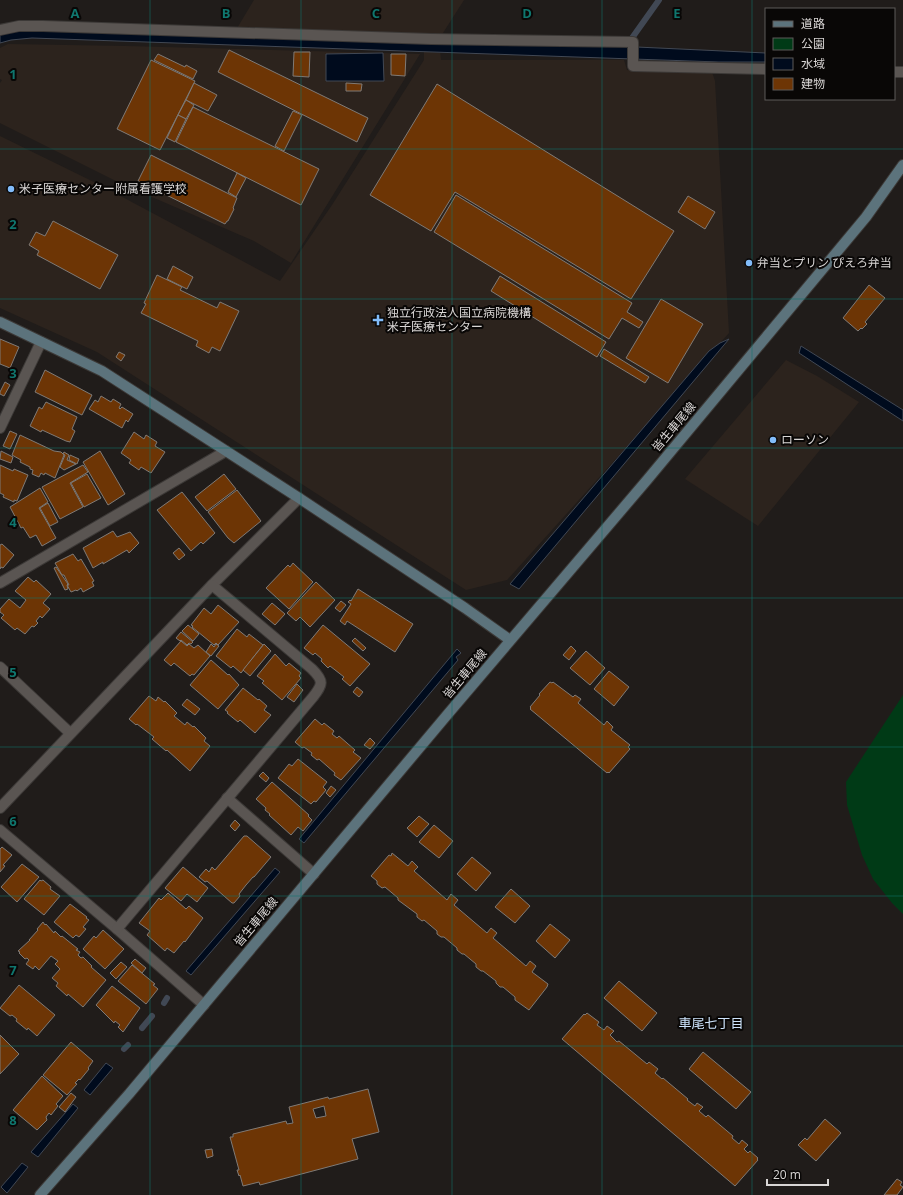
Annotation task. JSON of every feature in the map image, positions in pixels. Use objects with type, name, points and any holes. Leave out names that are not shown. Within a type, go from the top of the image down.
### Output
[{"type":"main road","name":"皆生車尾線","points":[[40,1195],[204,1006],[510,640],[647,480],[866,217],[903,165]]},
{"type":"main road","points":[[0,322],[102,371],[465,608],[510,640]]},
{"type":"street","points":[[0,30],[19,26],[43,26],[415,39],[633,42],[633,66],[765,69]]},
{"type":"street","points":[[0,428],[41,342]]},
{"type":"street","points":[[0,583],[226,452]]},
{"type":"street","points":[[0,808],[212,585],[298,498]]},
{"type":"street","points":[[116,929],[320,687],[320,677],[312,669],[212,585]]},
{"type":"street","points":[[0,667],[70,733]]},
{"type":"street","points":[[227,798],[314,874]]},
{"type":"street","points":[[0,830],[204,1006]]},
{"type":"shaded area","points":[[254,0],[464,0],[441,36],[236,30]]},
{"type":"shaded area","name":"独立行政法人国立病院機構 米子医療センター","points":[[424,41],[439,41],[441,60],[624,60],[627,70],[712,72],[715,81],[729,333],[507,580],[466,590],[97,352],[0,308],[0,136],[98,184],[280,281],[332,205],[424,60]]},
{"type":"shaded area","points":[[8,44],[420,54],[291,263],[254,241],[124,185],[0,123],[0,83],[2,80],[0,79],[0,48]]},
{"type":"shaded area","name":"ローソン","points":[[786,360],[817,376],[859,402],[758,526],[685,479]]},
{"type":"green space","points":[[903,695],[903,914],[873,879],[862,855],[847,805],[846,782]]},
{"type":"water","points":[[23,29],[615,46],[765,53],[765,62],[719,62],[32,38],[11,40],[0,43],[0,35]]},
{"type":"water","points":[[383,53],[384,81],[326,81],[326,54]]},
{"type":"water","points":[[729,339],[519,589],[510,584],[709,351],[720,343]]},
{"type":"water","points":[[801,346],[903,410],[903,421],[799,353]]},
{"type":"water","points":[[457,649],[461,653],[456,657],[458,660],[304,843],[299,839]]},
{"type":"water","points":[[275,868],[280,872],[191,975],[186,971]]},
{"type":"water","points":[[106,1063],[113,1068],[90,1095],[84,1090]]},
{"type":"water","points":[[73,1104],[78,1108],[38,1157],[31,1152]]},
{"type":"water","points":[[22,1163],[28,1167],[7,1193],[1,1187]]},
{"type":"building","points":[[229,50],[368,118],[357,142],[218,72]]},
{"type":"building","points":[[294,52],[310,52],[309,77],[293,76]]},
{"type":"building","points":[[158,54],[197,71],[193,79],[154,60]]},
{"type":"building","points":[[391,54],[406,54],[405,76],[391,75]]},
{"type":"building","points":[[151,60],[195,81],[160,150],[117,129]]},
{"type":"building","points":[[194,83],[217,95],[208,111],[186,100]]},
{"type":"building","points":[[346,83],[362,84],[361,91],[346,91]]},
{"type":"building","points":[[437,84],[674,231],[631,299],[455,192],[431,231],[370,195]]},
{"type":"building","points":[[186,100],[194,105],[186,119],[178,115]]},
{"type":"building","points":[[193,107],[319,169],[301,205],[176,142]]},
{"type":"building","points":[[293,111],[302,115],[284,151],[275,146]]},
{"type":"building","points":[[178,115],[186,119],[175,142],[167,138]]},
{"type":"building","points":[[151,155],[237,198],[233,208],[234,209],[228,221],[225,224],[138,181]]},
{"type":"building","points":[[237,173],[246,178],[236,197],[228,192]]},
{"type":"building","points":[[456,195],[632,303],[627,312],[643,322],[639,328],[622,318],[609,339],[434,232]]},
{"type":"building","points":[[688,196],[715,212],[705,229],[678,212]]},
{"type":"building","points":[[53,221],[118,255],[100,289],[37,255],[39,251],[29,245],[36,232],[45,236]]},
{"type":"building","points":[[173,266],[193,277],[187,289],[167,279]]},
{"type":"building","points":[[157,275],[182,287],[180,290],[217,308],[220,302],[239,311],[220,351],[212,347],[209,353],[196,346],[198,341],[141,313]]},
{"type":"building","points":[[500,276],[606,342],[597,357],[491,291]]},
{"type":"building","points":[[869,285],[885,298],[865,322],[867,324],[858,331],[843,318]]},
{"type":"building","points":[[661,299],[703,324],[668,383],[626,358]]},
{"type":"building","points":[[0,339],[19,347],[10,368],[0,364]]},
{"type":"building","points":[[604,349],[649,377],[645,383],[600,356]]},
{"type":"building","points":[[119,352],[125,355],[121,361],[116,357]]},
{"type":"building","points":[[45,370],[92,395],[82,415],[35,392]]},
{"type":"building","points":[[5,382],[10,385],[4,396],[0,394],[0,392]]},
{"type":"building","points":[[101,396],[111,402],[113,399],[121,404],[120,409],[122,407],[133,414],[128,422],[126,420],[122,428],[89,409],[95,400],[98,402]]},
{"type":"building","points":[[46,402],[77,417],[72,429],[75,431],[70,442],[42,430],[41,432],[30,426],[39,407],[42,409]]},
{"type":"building","points":[[10,431],[17,434],[10,449],[3,446]]},
{"type":"building","points":[[134,432],[144,439],[146,435],[157,442],[155,446],[165,452],[151,473],[141,467],[139,470],[129,463],[131,460],[121,453]]},
{"type":"building","points":[[20,435],[54,451],[61,452],[64,455],[55,478],[45,473],[44,475],[41,473],[39,477],[32,474],[33,470],[30,469],[30,467],[20,462],[21,460],[12,455]]},
{"type":"building","points":[[1,451],[13,457],[11,463],[0,459]]},
{"type":"building","points":[[100,451],[125,494],[108,505],[83,462]]},
{"type":"building","points":[[64,452],[69,455],[67,460],[76,464],[64,470],[60,467],[65,455],[63,454]]},
{"type":"building","points":[[70,455],[79,459],[77,464],[69,460]]},
{"type":"building","points":[[0,465],[13,471],[14,469],[28,475],[17,501],[14,500],[14,502],[3,497],[4,495],[0,493]]},
{"type":"building","points":[[83,465],[88,472],[70,483],[83,507],[60,519],[42,487]]},
{"type":"building","points":[[87,474],[101,498],[84,507],[71,483]]},
{"type":"building","points":[[224,474],[236,489],[207,511],[195,497]]},
{"type":"building","points":[[40,488],[48,502],[39,508],[56,538],[42,546],[36,535],[30,538],[23,527],[21,528],[10,507]]},
{"type":"building","points":[[237,490],[261,521],[234,543],[228,538],[208,512]]},
{"type":"building","points":[[182,492],[215,533],[203,544],[201,542],[191,551],[157,510]]},
{"type":"building","points":[[48,503],[58,522],[50,526],[40,508]]},
{"type":"building","points":[[113,531],[117,537],[130,532],[139,543],[129,553],[127,550],[93,568],[83,548]]},
{"type":"building","points":[[2,544],[14,555],[3,568],[1,567],[0,569],[0,545]]},
{"type":"building","points":[[179,548],[185,555],[179,560],[173,553]]},
{"type":"building","points":[[73,554],[78,561],[81,559],[94,581],[92,582],[94,586],[83,592],[81,588],[77,591],[71,592],[64,575],[62,575],[55,563]]},
{"type":"building","points":[[293,563],[313,582],[289,609],[266,588],[288,565],[290,567]]},
{"type":"building","points":[[56,567],[68,584],[68,589],[65,590],[54,568]]},
{"type":"building","points":[[28,577],[34,582],[36,580],[51,594],[43,603],[50,609],[42,618],[40,616],[36,621],[38,623],[34,627],[32,626],[25,634],[17,628],[15,630],[1,618],[4,615],[0,612],[0,609],[9,599],[20,608],[26,600],[15,591]]},
{"type":"building","points":[[316,582],[335,600],[310,627],[300,617],[296,621],[287,613]]},
{"type":"building","points":[[358,589],[413,624],[395,652],[347,621],[345,625],[340,621],[351,604],[348,602],[350,600],[351,601]]},
{"type":"building","points":[[341,601],[346,605],[340,612],[335,608]]},
{"type":"building","points":[[272,603],[285,614],[275,625],[262,614]]},
{"type":"building","points":[[218,605],[239,622],[218,645],[216,643],[214,645],[191,625],[204,608],[211,614]]},
{"type":"building","points":[[188,625],[199,634],[193,641],[182,631]]},
{"type":"building","points":[[323,625],[370,664],[350,686],[342,679],[344,677],[330,666],[328,668],[321,661],[322,659],[315,653],[313,655],[304,648]]},
{"type":"building","points":[[237,629],[247,637],[249,634],[263,645],[241,673],[233,666],[231,668],[216,656]]},
{"type":"building","points":[[181,632],[193,642],[191,644],[189,643],[187,645],[176,638]]},
{"type":"building","points":[[355,638],[366,648],[363,651],[352,641]]},
{"type":"building","points":[[181,641],[187,646],[189,644],[194,648],[198,645],[210,656],[194,675],[192,674],[190,676],[174,663],[171,666],[164,660]]},
{"type":"building","points":[[211,644],[214,647],[216,644],[219,646],[211,656],[206,652]]},
{"type":"building","points":[[264,644],[271,651],[250,676],[243,670]]},
{"type":"building","points":[[571,646],[576,651],[569,660],[563,655]]},
{"type":"building","points":[[586,651],[605,668],[590,685],[570,668]]},
{"type":"building","points":[[275,654],[286,666],[289,663],[301,673],[299,676],[301,678],[282,700],[262,683],[264,681],[257,676]]},
{"type":"building","points":[[211,660],[228,675],[229,674],[239,685],[218,709],[190,685]]},
{"type":"building","points":[[609,671],[629,687],[614,706],[594,689]]},
{"type":"building","points":[[550,682],[553,682],[573,697],[575,695],[581,699],[578,703],[604,725],[607,721],[613,727],[611,730],[630,745],[628,747],[630,749],[609,773],[607,773],[530,709],[540,695],[539,694]]},
{"type":"building","points":[[297,684],[303,690],[294,702],[287,697]]},
{"type":"building","points":[[357,687],[363,692],[359,697],[353,692]]},
{"type":"building","points":[[243,688],[267,706],[264,710],[271,715],[255,733],[240,720],[238,722],[225,710]]},
{"type":"building","points":[[149,696],[156,701],[158,697],[164,702],[165,701],[177,713],[174,716],[185,725],[187,722],[193,727],[194,726],[206,738],[204,741],[210,746],[190,771],[167,750],[166,751],[152,739],[154,737],[129,719]]},
{"type":"building","points":[[187,699],[200,709],[195,715],[182,705]]},
{"type":"building","points":[[315,719],[322,725],[324,723],[334,731],[332,734],[337,738],[339,736],[355,750],[353,752],[361,758],[341,780],[334,775],[335,773],[319,759],[317,760],[311,755],[312,753],[304,747],[302,748],[295,742]]},
{"type":"building","points":[[370,738],[375,743],[370,749],[364,745]]},
{"type":"building","points":[[298,759],[327,782],[323,787],[326,790],[316,802],[314,801],[311,804],[278,778],[289,764],[292,766]]},
{"type":"building","points":[[263,772],[269,778],[266,782],[259,776]]},
{"type":"building","points":[[272,782],[309,815],[308,816],[312,820],[303,831],[298,827],[291,835],[269,815],[270,814],[265,810],[266,808],[256,799]]},
{"type":"building","points":[[331,786],[336,790],[330,797],[326,793]]},
{"type":"building","points":[[419,816],[429,824],[417,837],[407,828]]},
{"type":"building","points":[[235,820],[240,825],[235,831],[230,826]]},
{"type":"building","points":[[434,825],[453,841],[439,858],[419,842]]},
{"type":"building","points":[[244,836],[247,836],[271,857],[246,885],[239,894],[240,896],[234,903],[232,903],[207,881],[205,882],[199,877],[206,869],[209,872],[212,867],[215,870]]},
{"type":"building","points":[[2,847],[12,855],[3,865],[5,866],[0,872],[0,849]]},
{"type":"building","points":[[392,853],[408,866],[412,861],[418,867],[414,871],[447,900],[451,894],[458,900],[454,905],[487,933],[491,928],[497,933],[493,938],[526,966],[530,961],[536,966],[532,972],[548,984],[529,1010],[515,1000],[515,997],[503,987],[500,987],[496,981],[476,967],[476,964],[457,950],[457,948],[444,937],[437,934],[437,931],[424,920],[422,921],[417,917],[417,914],[398,900],[398,898],[385,887],[382,888],[377,884],[377,881],[371,876],[389,855],[391,856]]},
{"type":"building","points":[[472,857],[491,873],[476,891],[457,874]]},
{"type":"building","points":[[22,864],[39,877],[17,902],[1,887]]},
{"type":"building","points":[[183,867],[208,888],[197,902],[187,894],[181,901],[165,888]]},
{"type":"building","points":[[40,880],[43,880],[51,887],[50,889],[60,896],[44,915],[24,899]]},
{"type":"building","points":[[511,889],[530,906],[515,923],[495,907]]},
{"type":"building","points":[[168,893],[186,909],[189,906],[203,918],[185,942],[184,941],[174,953],[167,948],[165,951],[147,935],[150,931],[139,923],[159,898],[161,900]]},
{"type":"building","points":[[70,904],[89,920],[83,927],[86,929],[79,937],[76,935],[73,938],[54,922]]},
{"type":"building","points":[[43,922],[54,933],[55,931],[78,949],[76,950],[80,952],[78,955],[81,958],[83,957],[92,966],[91,967],[106,980],[83,1007],[56,986],[58,983],[52,978],[60,969],[55,964],[58,961],[51,956],[39,970],[35,966],[33,969],[26,964],[29,960],[27,958],[25,959],[18,951],[30,940]]},
{"type":"building","points":[[550,924],[570,940],[555,958],[536,941]]},
{"type":"building","points":[[103,930],[124,949],[105,969],[83,949],[94,936],[96,938]]},
{"type":"building","points":[[135,959],[146,968],[142,973],[131,963]]},
{"type":"building","points":[[121,962],[127,967],[116,979],[110,973]]},
{"type":"building","points":[[132,965],[155,984],[153,985],[158,989],[146,1004],[118,981]]},
{"type":"building","points":[[619,981],[657,1013],[642,1031],[604,998]]},
{"type":"building","points":[[19,985],[55,1015],[37,1036],[28,1028],[27,1030],[16,1021],[17,1019],[12,1015],[10,1016],[0,1008]]},
{"type":"building","points":[[112,986],[140,1008],[123,1032],[118,1027],[120,1025],[115,1021],[114,1023],[96,1005]]},
{"type":"building","points":[[587,1013],[599,1022],[597,1025],[604,1030],[607,1026],[614,1031],[610,1035],[617,1042],[619,1041],[647,1064],[649,1062],[658,1069],[655,1073],[688,1099],[687,1100],[695,1106],[697,1103],[703,1107],[699,1111],[706,1117],[708,1115],[733,1136],[732,1138],[739,1144],[742,1140],[748,1145],[744,1149],[748,1153],[750,1151],[758,1158],[758,1160],[735,1186],[562,1039],[584,1014],[585,1015]]},
{"type":"building","points":[[0,1035],[19,1054],[0,1074]]},
{"type":"building","points":[[71,1042],[93,1061],[88,1068],[89,1069],[80,1080],[79,1079],[75,1083],[77,1084],[67,1095],[43,1075]]},
{"type":"building","points":[[703,1052],[751,1092],[736,1109],[689,1069]]},
{"type":"building","points":[[42,1076],[63,1096],[56,1104],[58,1106],[51,1115],[49,1113],[46,1117],[47,1120],[37,1130],[13,1110]]},
{"type":"building","points":[[368,1089],[379,1132],[352,1139],[358,1159],[260,1185],[259,1182],[243,1186],[237,1170],[239,1170],[230,1137],[233,1137],[233,1134],[286,1121],[287,1124],[293,1123],[289,1107],[328,1097],[329,1099]],"holes":[[[324,1106],[326,1116],[316,1118],[313,1109]]]},
{"type":"building","points":[[71,1093],[76,1097],[65,1112],[59,1107]]},
{"type":"building","points":[[825,1119],[841,1133],[816,1161],[798,1145],[805,1138],[807,1140]]},
{"type":"building","points":[[212,1149],[213,1156],[207,1158],[205,1150]]},
{"type":"building","points":[[897,1179],[902,1182],[900,1185],[903,1187],[897,1195],[884,1195]]},
{"type":"waterway","points":[[632,38],[659,0]]},
{"type":"waterway","points":[[164,1003],[167,998]]},
{"type":"waterway","points":[[142,1028],[152,1016]]},
{"type":"waterway","points":[[124,1049],[128,1045]]},
{"type":"place","name":"米子医療センター附属看護学校","points":[[11,189]]},
{"type":"place","name":"弁当とプリン ぴえろ弁当","points":[[749,263]]},
{"type":"place","name":"独立行政法人国立病院機構 米子医療センター","points":[[378,320]]},
{"type":"place","name":"ローソン","points":[[773,440]]},
{"type":"district","name":"車尾七丁目","points":[[711,1023]]}]
